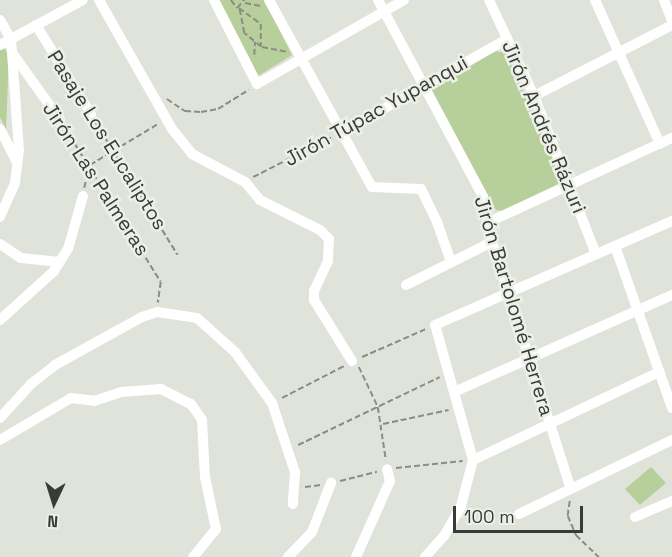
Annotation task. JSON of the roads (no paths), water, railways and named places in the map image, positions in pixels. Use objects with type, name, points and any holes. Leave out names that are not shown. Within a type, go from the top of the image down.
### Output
[{"type":"street","points":[[0,45],[83,0]]},
{"type":"street","points":[[99,0],[166,119],[201,162],[245,182],[260,200],[320,230],[329,239],[328,261],[314,291],[314,300],[352,361]]},
{"type":"street","points":[[214,0],[257,84],[404,0]]},
{"type":"street","name":"Jirón Bartolomé Herrera","points":[[378,0],[483,197],[492,242],[571,489]]},
{"type":"street","name":"Jirón Andrés Rázuri","points":[[489,0],[534,96],[596,254]]},
{"type":"street","points":[[595,0],[660,144]]},
{"type":"street","points":[[534,96],[672,23],[664,0]]},
{"type":"street","points":[[267,3],[372,187],[380,190],[415,187],[425,194],[451,262]]},
{"type":"street","points":[[0,20],[11,39],[17,165],[8,206],[0,218]]},
{"type":"street","name":"Pasaje Los Eucaliptos","points":[[36,25],[90,114]]},
{"type":"street","name":"Jirón Túpac Yupanqui","points":[[341,133],[507,39]]},
{"type":"street","name":"Jirón Las Palmeras","points":[[12,52],[60,120]]},
{"type":"street","points":[[0,129],[17,165]]},
{"type":"street","points":[[489,222],[672,138]]},
{"type":"street","points":[[0,320],[60,262],[68,249],[83,196]]},
{"type":"street","points":[[425,557],[444,536],[461,506],[473,460],[435,325],[672,222]]},
{"type":"street","points":[[406,285],[492,242]]},
{"type":"street","points":[[0,244],[21,258],[60,262]]},
{"type":"street","points":[[615,246],[672,408]]},
{"type":"street","points":[[454,392],[637,309],[672,296]]},
{"type":"street","points":[[0,418],[31,384],[55,365],[157,312],[197,318],[218,333],[272,403],[289,449],[295,489],[292,504]]},
{"type":"street","points":[[473,460],[659,372]]},
{"type":"street","points":[[0,440],[71,398],[94,401],[121,392],[161,389],[191,404],[202,420],[205,477],[216,529],[193,557]]},
{"type":"street","points":[[519,514],[672,440]]},
{"type":"street","points":[[356,557],[390,481],[387,469]]},
{"type":"street","points":[[288,557],[312,532],[331,483]]},
{"type":"street","points":[[635,517],[672,501]]}]
